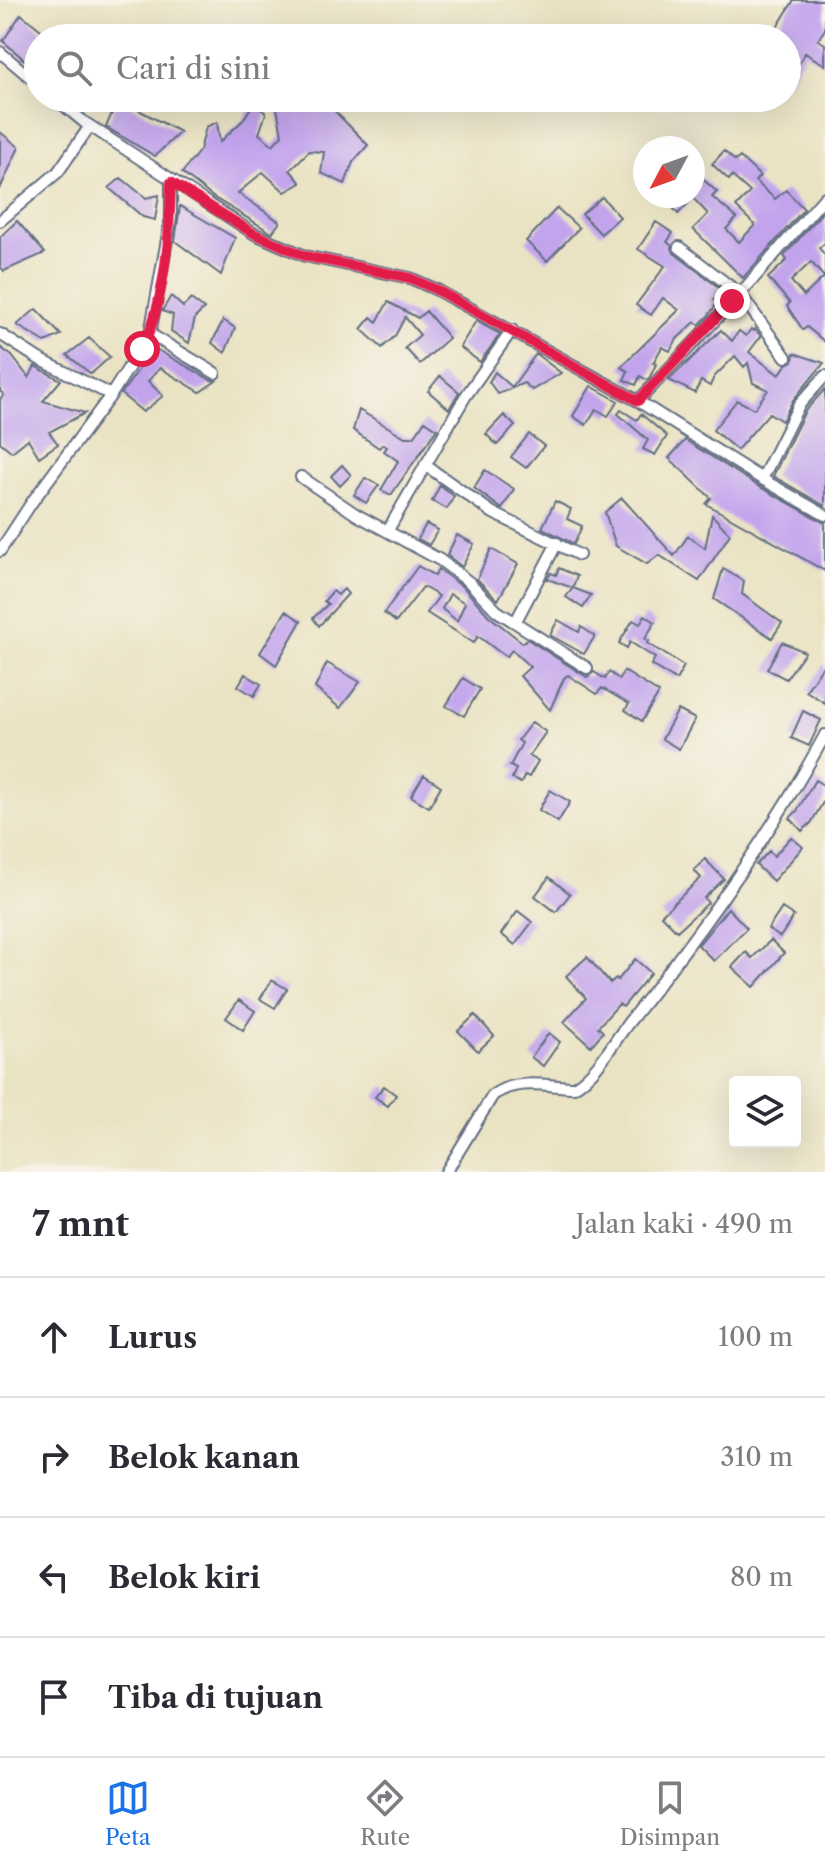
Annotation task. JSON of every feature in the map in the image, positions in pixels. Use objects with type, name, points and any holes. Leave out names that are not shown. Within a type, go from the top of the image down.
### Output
[{"type":"street","points":[[0,52],[24,72]]},
{"type":"street","points":[[72,112],[171,182],[253,233],[305,256],[410,278],[435,289],[638,401],[825,515]]},
{"type":"street","points":[[0,221],[58,172],[90,126]]},
{"type":"street","points":[[0,551],[111,395],[150,334],[171,217],[171,182]]},
{"type":"street","points":[[638,401],[740,294],[825,197]]},
{"type":"street","points":[[679,247],[740,294],[786,357]]},
{"type":"street","points":[[388,530],[465,397],[512,330]]},
{"type":"street","points":[[0,334],[39,359],[111,395]]},
{"type":"street","points":[[150,334],[215,373]]},
{"type":"street","points":[[762,479],[799,405],[825,376]]},
{"type":"street","points":[[425,465],[493,513],[579,555]]},
{"type":"street","points":[[301,477],[357,515],[449,567],[469,582],[497,611],[587,668]]},
{"type":"street","points":[[516,621],[557,543]]},
{"type":"street","points":[[446,1172],[493,1095],[519,1084],[574,1087],[597,1067],[729,888],[805,772],[825,735]]},
{"type":"building","points":[[794,0],[825,0],[825,29],[818,40],[825,44],[825,65],[805,53],[801,60],[801,24],[779,24]]},
{"type":"building","points":[[21,14],[34,24],[24,24],[24,60],[3,41]]},
{"type":"building","points":[[112,112],[142,112],[180,132],[155,156],[106,127]]},
{"type":"building","points":[[248,112],[265,112],[259,134],[273,145],[282,135],[278,112],[336,112],[368,145],[353,162],[345,184],[321,173],[324,152],[309,151],[290,170],[301,183],[285,192],[263,172],[238,193],[280,222],[272,233],[213,197],[182,173],[200,150],[206,127],[217,122],[220,142]]},
{"type":"building","points":[[0,132],[19,147],[0,189]]},
{"type":"building","points":[[724,151],[735,161],[740,157],[760,176],[755,181],[775,199],[786,190],[804,209],[743,278],[693,229],[708,214],[702,208],[705,208],[705,181],[717,192],[712,197],[737,218],[726,229],[739,242],[755,225],[736,207],[750,192],[732,176],[729,180],[712,164]]},
{"type":"building","points":[[121,178],[146,198],[159,195],[155,220],[143,217],[109,188]]},
{"type":"building","points":[[602,197],[620,217],[601,234],[582,214]]},
{"type":"building","points":[[180,206],[235,238],[221,275],[175,241]]},
{"type":"building","points":[[557,208],[579,228],[547,261],[526,241]]},
{"type":"building","points":[[825,209],[825,243],[819,248],[825,255],[825,342],[807,327],[803,330],[787,306],[790,303],[768,278],[787,260],[784,256]],"holes":[[[811,262],[824,277],[804,296],[791,281]]]},
{"type":"building","points":[[17,221],[45,253],[4,271],[0,266],[0,237]]},
{"type":"building","points":[[656,222],[673,233],[667,242],[674,253],[722,290],[708,316],[699,325],[695,322],[677,339],[670,351],[662,347],[653,363],[656,364],[650,377],[647,380],[640,376],[636,385],[624,380],[628,371],[621,367],[679,310],[663,298],[651,315],[636,305],[665,266],[638,249]]},
{"type":"building","points":[[171,296],[183,307],[191,299],[204,309],[195,318],[189,343],[171,331],[173,315],[162,311]]},
{"type":"building","points":[[388,302],[418,318],[426,311],[449,338],[420,364],[405,348],[420,335],[405,317],[395,336],[382,348],[361,329],[371,317],[377,322]]},
{"type":"building","points":[[36,309],[61,335],[45,342],[17,325]]},
{"type":"building","points":[[223,320],[235,328],[225,353],[212,343]]},
{"type":"building","points":[[476,321],[500,334],[480,362],[460,347]]},
{"type":"building","points":[[751,329],[761,336],[749,352],[779,375],[793,361],[794,353],[824,363],[793,400],[782,421],[769,413],[737,450],[713,430],[737,400],[754,409],[768,390],[753,383],[748,363],[744,367],[735,356],[714,377],[710,386],[701,381],[695,393],[669,380],[721,330],[732,341],[739,331],[746,336]]},
{"type":"building","points":[[89,338],[110,357],[91,374],[67,355]]},
{"type":"building","points":[[0,347],[12,356],[29,378],[35,366],[61,380],[43,401],[85,413],[49,432],[58,444],[39,457],[28,439],[12,452],[0,442],[0,399],[4,395],[0,391]]},
{"type":"building","points":[[154,348],[216,381],[200,392],[160,368],[148,381],[163,396],[143,412],[121,394]]},
{"type":"building","points":[[536,354],[561,373],[532,390],[524,383],[498,394],[489,382],[495,372],[512,387]]},
{"type":"building","points":[[440,376],[459,392],[449,409],[428,391]]},
{"type":"building","points":[[591,386],[618,401],[608,416],[596,409],[586,425],[573,416]]},
{"type":"building","points":[[825,389],[825,506],[773,476],[805,411]]},
{"type":"building","points":[[359,410],[405,437],[414,437],[425,421],[437,429],[391,495],[381,490],[398,461],[384,451],[387,447],[383,444],[379,448],[353,430]]},
{"type":"building","points":[[621,410],[637,420],[641,414],[667,436],[655,455],[643,449],[648,440],[618,414]]},
{"type":"building","points":[[504,415],[515,426],[497,445],[486,434]]},
{"type":"building","points":[[529,434],[544,446],[526,468],[511,457]]},
{"type":"building","points":[[685,440],[825,523],[825,571],[706,504],[711,498],[669,458]]},
{"type":"building","points":[[342,465],[351,475],[340,486],[331,476]]},
{"type":"building","points":[[485,470],[514,489],[502,509],[474,488]]},
{"type":"building","points":[[365,478],[379,485],[366,503],[354,495]]},
{"type":"building","points":[[440,485],[454,496],[447,509],[432,501]]},
{"type":"building","points":[[622,498],[674,556],[688,536],[705,548],[712,515],[730,534],[699,581],[659,555],[647,564],[616,546],[605,512]]},
{"type":"building","points":[[555,501],[571,509],[567,519],[582,526],[574,544],[542,528]]},
{"type":"building","points":[[426,524],[438,530],[429,545],[418,539]]},
{"type":"building","points":[[457,535],[474,544],[462,567],[447,555]]},
{"type":"building","points":[[491,549],[518,564],[498,600],[477,579]]},
{"type":"building","points":[[418,566],[435,576],[438,569],[464,588],[489,616],[523,643],[527,639],[587,677],[594,672],[605,679],[609,672],[619,679],[624,671],[659,693],[642,721],[625,710],[629,704],[602,688],[597,694],[568,675],[550,710],[520,676],[530,667],[512,650],[506,657],[478,636],[474,643],[427,613],[439,596],[423,587],[396,622],[384,613]],"holes":[[[450,594],[465,603],[457,621],[442,609]]]},
{"type":"building","points":[[559,568],[577,576],[573,588],[547,579],[551,573],[556,575]]},
{"type":"building","points":[[723,569],[744,581],[742,594],[782,623],[772,638],[714,599]]},
{"type":"building","points":[[573,588],[591,595],[583,608],[566,597]]},
{"type":"building","points":[[344,589],[348,594],[319,626],[313,618],[328,604],[324,601],[333,591],[338,595]]},
{"type":"building","points":[[286,611],[301,621],[276,665],[260,653]]},
{"type":"building","points":[[645,615],[655,622],[645,639],[649,641],[647,643],[684,666],[676,680],[651,665],[655,658],[630,642],[627,648],[619,643],[633,620],[640,624]]},
{"type":"building","points":[[558,620],[579,632],[581,627],[595,636],[584,654],[550,635]]},
{"type":"building","points":[[782,642],[805,652],[786,679],[767,669]]},
{"type":"building","points":[[327,663],[360,682],[340,708],[315,688]]},
{"type":"building","points":[[825,663],[825,703],[806,691]]},
{"type":"building","points":[[245,674],[261,684],[254,696],[238,686]]},
{"type":"building","points":[[463,678],[480,689],[464,716],[446,706]]},
{"type":"building","points":[[678,710],[695,719],[679,749],[662,739]]},
{"type":"building","points":[[803,711],[821,720],[809,746],[791,738]]},
{"type":"building","points":[[532,722],[546,732],[529,756],[538,761],[529,777],[525,775],[521,783],[512,778],[516,769],[510,766],[522,743],[518,740]]},
{"type":"building","points":[[424,775],[441,786],[429,807],[411,796]]},
{"type":"building","points":[[815,780],[825,786],[825,799],[811,823],[802,831],[790,818]]},
{"type":"building","points":[[550,790],[570,802],[558,822],[539,810]]},
{"type":"building","points":[[791,837],[803,847],[773,881],[756,865],[769,851],[774,856]]},
{"type":"building","points":[[705,859],[724,879],[704,898],[708,903],[677,931],[661,915],[701,878],[694,870]]},
{"type":"building","points":[[549,877],[570,894],[556,912],[535,896]]},
{"type":"building","points":[[728,908],[747,928],[714,961],[698,945]]},
{"type":"building","points":[[782,908],[794,916],[780,937],[768,929]]},
{"type":"building","points":[[518,911],[532,922],[515,945],[501,934]]},
{"type":"building","points":[[771,940],[784,953],[754,987],[732,967],[746,952],[752,958]]},
{"type":"building","points":[[587,957],[610,983],[616,978],[618,980],[635,959],[651,973],[623,1007],[619,1004],[598,1027],[603,1032],[591,1046],[564,1022],[586,998],[566,976]]},
{"type":"building","points":[[272,980],[287,989],[275,1008],[260,999]]},
{"type":"building","points":[[239,1000],[255,1011],[243,1030],[226,1018]]},
{"type":"building","points":[[475,1015],[494,1036],[478,1051],[458,1031]]},
{"type":"building","points":[[549,1033],[560,1042],[543,1066],[531,1057]]},
{"type":"building","points":[[384,1086],[396,1095],[388,1106],[375,1097]]},
{"type":"route","points":[[142,349],[150,334],[160,283],[171,217],[171,182],[253,233],[305,256],[410,278],[435,289],[638,401],[732,301]]}]
